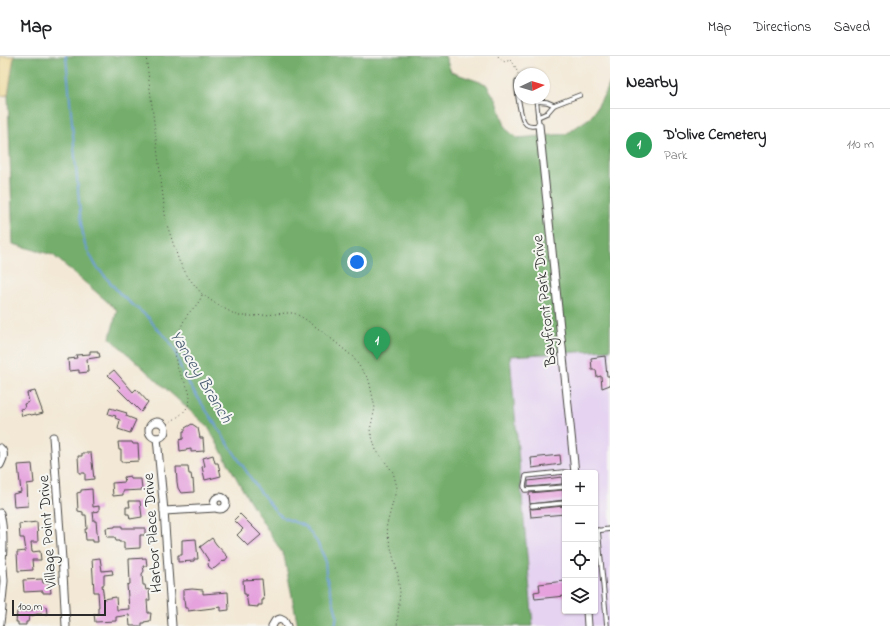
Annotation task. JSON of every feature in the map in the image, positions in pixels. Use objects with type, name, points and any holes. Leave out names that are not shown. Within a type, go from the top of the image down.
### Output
[{"type":"street","name":"Bayfront Park Drive","points":[[538,125],[575,470]]},
{"type":"street","name":"Harbor Place Drive","points":[[164,426],[157,422],[150,425],[148,430],[150,435],[157,438],[172,626]]},
{"type":"street","points":[[157,438],[164,434],[164,426]]},
{"type":"street","name":"Village Point Drive","points":[[53,437],[66,626]]},
{"type":"street","points":[[0,448],[4,458],[0,465]]},
{"type":"street","points":[[164,511],[216,508]]},
{"type":"street","points":[[0,513],[2,520],[2,562],[4,581],[0,622]]},
{"type":"street","points":[[0,572],[2,562]]},
{"type":"street","points":[[0,592],[2,601]]},
{"type":"street","points":[[587,614],[588,626]]},
{"type":"street","points":[[272,626],[275,621],[280,619],[284,621],[287,626]]},
{"type":"lane","points":[[538,117],[547,113],[554,105],[580,95]]},
{"type":"lane","points":[[550,103],[554,105]]},
{"type":"lane","points":[[519,104],[522,120],[526,125],[532,126],[538,125],[536,104]]},
{"type":"lane","points":[[562,472],[526,476],[524,486],[525,490],[562,487]]},
{"type":"lane","points":[[532,506],[562,503]]},
{"type":"lane","points":[[598,530],[610,529]]},
{"type":"lane","points":[[597,542],[607,626]]},
{"type":"path","points":[[146,56],[166,222],[179,262],[188,277],[202,294],[216,304],[238,316],[294,313],[305,319],[327,334],[353,357],[368,380],[375,408],[370,430],[376,450],[393,472],[397,487],[386,528],[398,576],[400,592],[396,626]]},
{"type":"path","points":[[498,56],[505,62],[510,60],[512,56]]},
{"type":"path","points":[[510,60],[516,68]]},
{"type":"path","points":[[164,426],[182,414],[188,404],[190,394],[176,362],[176,350],[183,322],[196,307],[202,294]]},
{"type":"shaded area","points":[[610,350],[610,626],[533,626],[510,355]]},
{"type":"green space","points":[[14,56],[445,56],[451,72],[486,84],[497,101],[506,129],[517,138],[566,134],[591,117],[610,82],[610,350],[510,356],[533,626],[298,626],[284,556],[243,490],[208,427],[110,338],[117,310],[53,255],[13,244],[8,95]]},
{"type":"sand","points":[[0,56],[14,56],[8,95],[0,96]]},
{"type":"building","points":[[90,351],[97,351],[100,357],[87,359],[88,372],[79,373],[79,370],[69,371],[68,359],[77,358],[76,355],[90,354]]},
{"type":"building","points":[[605,356],[607,376],[610,376],[610,385],[602,388],[601,376],[597,377],[596,370],[592,370],[591,358]]},
{"type":"building","points":[[114,370],[133,392],[136,389],[148,402],[141,412],[118,389],[120,387],[108,375]]},
{"type":"building","points":[[35,391],[43,413],[22,416],[20,409],[25,408],[24,404],[29,402],[27,393]]},
{"type":"building","points":[[110,408],[127,413],[126,416],[136,420],[130,433],[118,429],[120,420],[115,418],[116,416],[108,414]]},
{"type":"building","points":[[192,424],[198,428],[200,438],[203,438],[204,451],[191,452],[191,449],[180,451],[179,440],[183,439],[183,431],[185,431],[185,428]]},
{"type":"building","points":[[118,442],[132,442],[133,444],[138,444],[139,461],[121,462],[121,450],[119,450]]},
{"type":"building","points":[[82,453],[91,453],[94,479],[85,480],[85,473],[79,473],[78,456],[82,456]]},
{"type":"building","points":[[213,455],[215,463],[218,463],[221,476],[205,480],[202,467],[205,466],[203,458]]},
{"type":"building","points":[[560,455],[561,464],[532,468],[531,458]]},
{"type":"building","points":[[32,464],[34,483],[27,484],[28,506],[14,507],[13,494],[21,492],[18,465]]},
{"type":"building","points":[[176,467],[188,467],[189,474],[191,474],[192,480],[193,479],[194,492],[181,493],[178,488]]},
{"type":"building","points":[[130,476],[131,479],[141,479],[142,490],[123,491],[123,495],[113,496],[112,483],[125,482],[124,477]]},
{"type":"building","points":[[562,477],[562,484],[528,487],[528,481]]},
{"type":"building","points":[[92,489],[93,507],[99,506],[99,511],[93,512],[94,521],[96,521],[98,542],[86,540],[86,515],[83,515],[83,512],[78,511],[77,493],[81,492],[81,490]]},
{"type":"building","points":[[562,490],[562,500],[530,504],[529,493]]},
{"type":"building","points":[[129,501],[140,501],[142,517],[130,519],[129,514],[126,514],[126,507],[130,507]]},
{"type":"building","points":[[562,506],[562,514],[531,517],[530,508]]},
{"type":"building","points":[[240,514],[261,535],[248,546],[237,535],[243,529],[234,520]]},
{"type":"building","points":[[37,522],[38,542],[31,542],[32,552],[40,551],[41,560],[32,560],[33,570],[18,571],[17,552],[26,551],[24,538],[20,538],[19,524]]},
{"type":"building","points":[[122,526],[122,528],[145,528],[145,535],[140,535],[140,548],[124,549],[124,542],[116,541],[115,537],[107,537],[106,528]]},
{"type":"building","points":[[212,538],[228,557],[224,562],[223,561],[212,569],[209,567],[209,561],[200,547]]},
{"type":"building","points":[[196,539],[198,559],[194,559],[194,561],[178,562],[178,555],[182,555],[182,540]]},
{"type":"building","points":[[100,558],[102,571],[112,570],[113,574],[104,575],[104,585],[102,585],[104,599],[116,597],[117,610],[129,609],[127,585],[130,584],[129,559],[146,558],[147,566],[143,566],[144,571],[142,574],[143,585],[145,585],[146,590],[149,589],[150,600],[147,600],[148,613],[151,613],[150,621],[142,623],[142,626],[130,626],[129,615],[116,617],[116,621],[95,622],[94,614],[98,614],[99,607],[98,592],[94,592],[92,559]]},
{"type":"building","points":[[42,579],[43,583],[50,583],[51,593],[43,593],[43,591],[24,592],[23,580]]},
{"type":"building","points":[[262,579],[264,600],[262,600],[262,605],[258,605],[258,607],[248,606],[246,594],[244,594],[243,580]]},
{"type":"building","points":[[562,581],[562,596],[535,599],[534,592],[540,591],[539,584]]},
{"type":"building","points":[[183,590],[203,590],[203,594],[228,592],[229,610],[221,611],[221,607],[188,611],[188,608],[185,608]]},
{"type":"building","points":[[46,606],[47,614],[37,614],[29,617],[26,625],[18,625],[18,622],[16,622],[17,612],[28,611],[36,609],[36,607]]},
{"type":"waterway","name":"Yancey Branch","points":[[66,56],[81,223],[85,245],[96,266],[121,295],[149,318],[156,328],[167,338],[175,350],[183,375],[256,486],[276,512],[284,518],[305,526],[317,542],[325,559],[326,575],[337,615],[335,626]]},
{"type":"place","name":"D'Olive Cemetery","points":[[377,360]]}]
